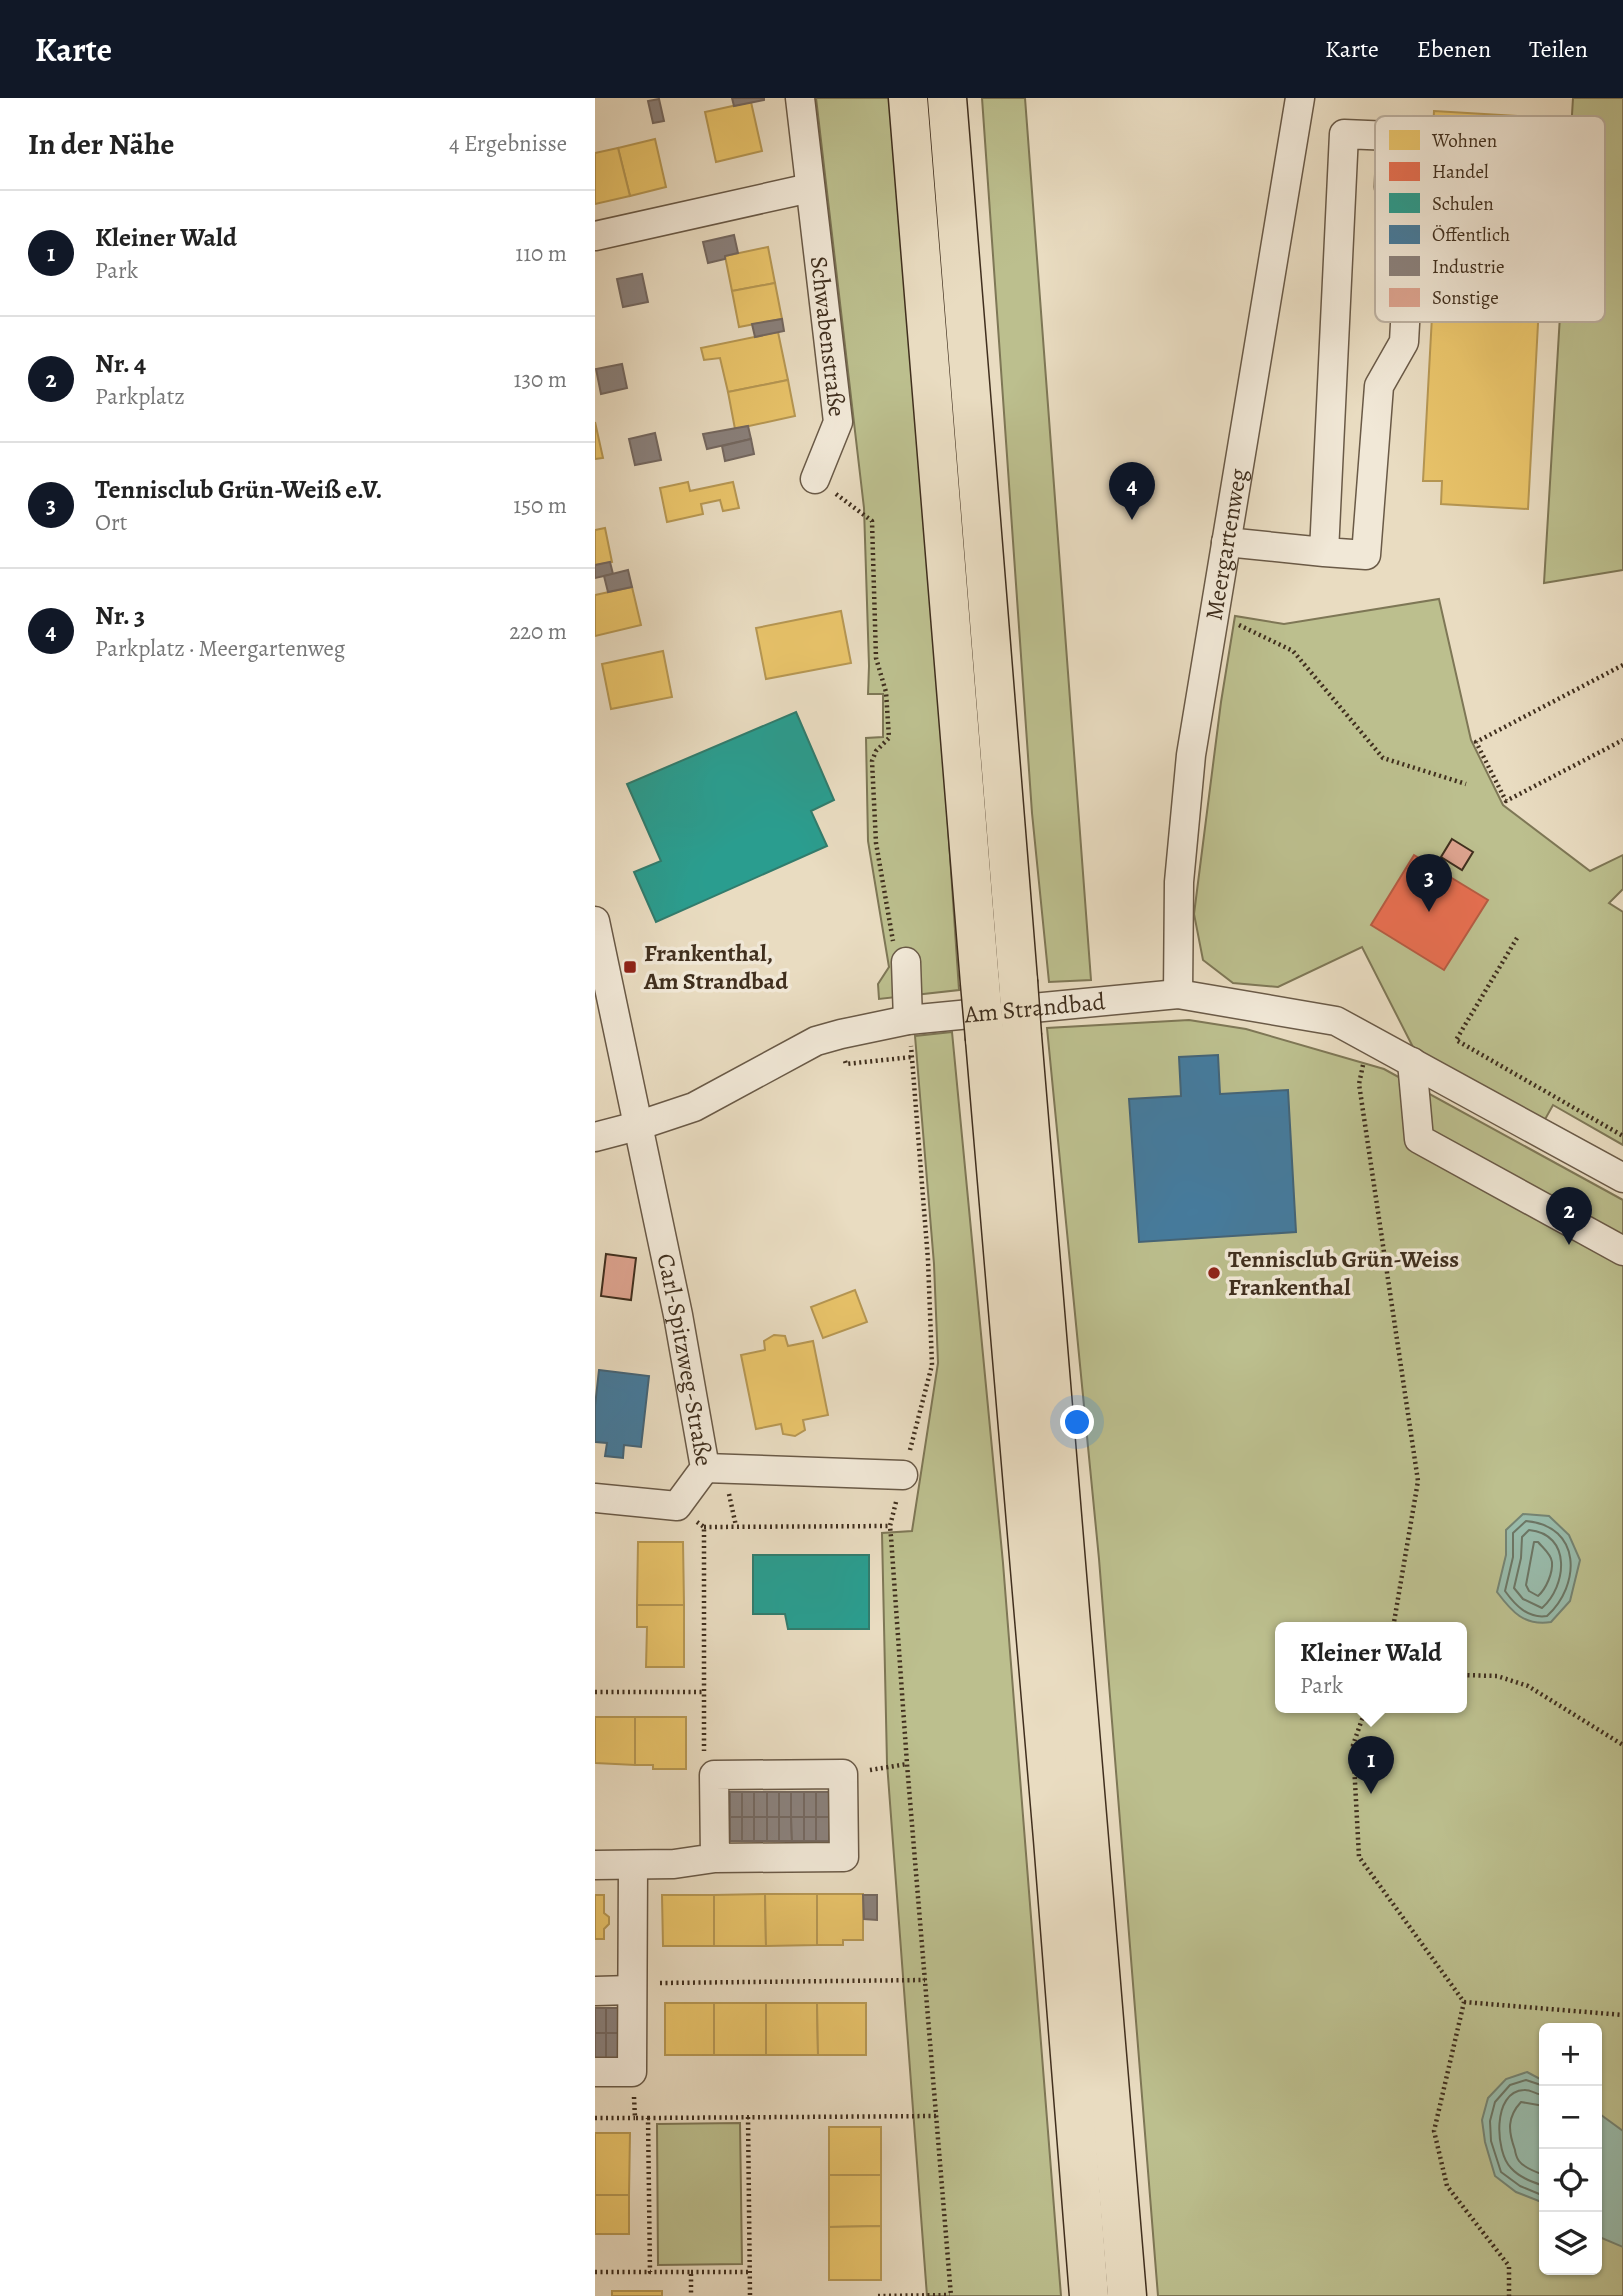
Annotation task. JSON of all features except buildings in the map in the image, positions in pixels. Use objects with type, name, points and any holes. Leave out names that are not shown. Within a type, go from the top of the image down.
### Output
[{"type":"highway","points":[[908,98],[1089,2296]]},
{"type":"highway","points":[[947,98],[1127,2296]]},
{"type":"street","name":"Schwabenstraße","points":[[800,98],[838,422],[815,479]]},
{"type":"street","name":"Meergartenweg","points":[[1178,994],[1179,882],[1191,755],[1300,98]]},
{"type":"street","points":[[1324,552],[1345,134],[1375,135]]},
{"type":"street","points":[[595,236],[810,188]]},
{"type":"street","points":[[1226,542],[1366,555],[1378,386],[1404,342],[1405,322]]},
{"type":"street","points":[[595,921],[637,1126]]},
{"type":"street","points":[[906,962],[908,1020]]},
{"type":"street","name":"Am Strandbad","points":[[595,1137],[694,1107],[816,1041],[841,1034],[908,1020],[1178,994],[1336,1021],[1623,1178]]},
{"type":"street","points":[[1412,1062],[1419,1139],[1623,1251]]},
{"type":"street","name":"Carl-Spitzweg-Straße","points":[[637,1126],[678,1315],[705,1468],[677,1506]]},
{"type":"street","points":[[705,1468],[903,1475]]},
{"type":"street","points":[[595,1498],[677,1506]]},
{"type":"street","points":[[595,1865],[674,1864],[715,1858],[844,1857],[843,1774],[714,1775],[715,1858]]},
{"type":"street","points":[[595,2072],[632,2072],[633,1865]]},
{"type":"street","points":[[595,1991],[631,1987]]},
{"type":"path","points":[[815,479],[872,521],[876,658],[886,692],[889,738],[876,751],[871,761],[876,843],[894,947],[906,962]]},
{"type":"path","points":[[1213,619],[1235,623],[1293,651],[1383,758],[1466,784]]},
{"type":"path","points":[[1623,665],[1476,742],[1506,801],[1623,740]]},
{"type":"path","points":[[1517,938],[1456,1041],[1623,1136]]},
{"type":"path","points":[[1368,1038],[1359,1084],[1418,1481],[1394,1622]]},
{"type":"path","points":[[878,2296],[951,2295],[890,1526],[932,1364],[928,1260],[912,1057]]},
{"type":"path","points":[[677,1506],[704,1527],[890,1526]]},
{"type":"path","points":[[704,1527],[704,1758],[714,1775]]},
{"type":"path","points":[[1467,1675],[1497,1676],[1528,1686],[1623,1745]]},
{"type":"path","points":[[595,1692],[704,1692]]},
{"type":"path","points":[[1364,1713],[1353,1745],[1359,1857],[1464,2003],[1434,2131],[1447,2186],[1509,2266],[1509,2296]]},
{"type":"path","points":[[843,1774],[907,1764]]},
{"type":"path","points":[[631,1987],[925,1980]]},
{"type":"path","points":[[1464,2003],[1623,2015]]},
{"type":"path","points":[[632,2072],[635,2118]]},
{"type":"path","points":[[595,2118],[936,2116]]},
{"type":"path","points":[[748,2117],[750,2296]]},
{"type":"path","points":[[648,2118],[650,2272]]},
{"type":"path","points":[[595,2272],[749,2272]]},
{"type":"path","points":[[691,2272],[691,2296]]},
{"type":"green space","points":[[816,98],[892,98],[926,497],[959,990],[879,999],[878,984],[889,967],[868,841],[866,738],[883,737],[883,694],[868,694],[864,508]]},
{"type":"green space","points":[[982,98],[1025,98],[1091,980],[1049,982],[1032,813]]},
{"type":"green space","points":[[1573,98],[1623,98],[1623,570],[1544,583],[1560,322],[1605,322],[1605,116],[1572,116]]},
{"type":"green space","points":[[1439,599],[1471,740],[1503,805],[1590,871],[1623,855],[1623,889],[1609,903],[1623,912],[1623,1145],[1553,1105],[1543,1123],[1416,1053],[1362,947],[1278,987],[1233,983],[1203,960],[1194,914],[1221,702],[1235,616],[1284,624]]},
{"type":"green space","points":[[1189,1020],[1246,1029],[1384,1069],[1623,1200],[1623,2296],[1158,2296],[1099,1559],[1047,1028]]},
{"type":"green space","points":[[952,1032],[1003,1563],[1061,2296],[927,2296],[887,1763],[882,1533],[912,1531],[938,1363],[934,1264],[915,1036]]},
{"type":"green space","points":[[740,2123],[742,2264],[658,2265],[657,2124]]},
{"type":"water","points":[[1523,1514],[1549,1516],[1569,1535],[1580,1560],[1570,1601],[1551,1622],[1526,1620],[1508,1606],[1497,1592],[1506,1555],[1506,1530]]},
{"type":"water","points":[[1527,2072],[1539,2078],[1539,2201],[1516,2192],[1495,2176],[1485,2142],[1482,2120],[1488,2098],[1506,2079]]},
{"type":"water","points":[[1602,2116],[1623,2131],[1623,2247],[1602,2238]]},
{"type":"place","name":"Nr. 3","points":[[1132,520]]},
{"type":"place","name":"Tennisclub Grün-Weiß e.V.","points":[[1429,912]]},
{"type":"place","name":"Frankenthal, Am Strandbad","points":[[630,967]]},
{"type":"place","name":"Nr. 4","points":[[1569,1245]]},
{"type":"place","name":"Tennisclub Grün-Weiss Frankenthal","points":[[1214,1273]]},
{"type":"place","name":"Kleiner Wald","points":[[1371,1794]]}]
